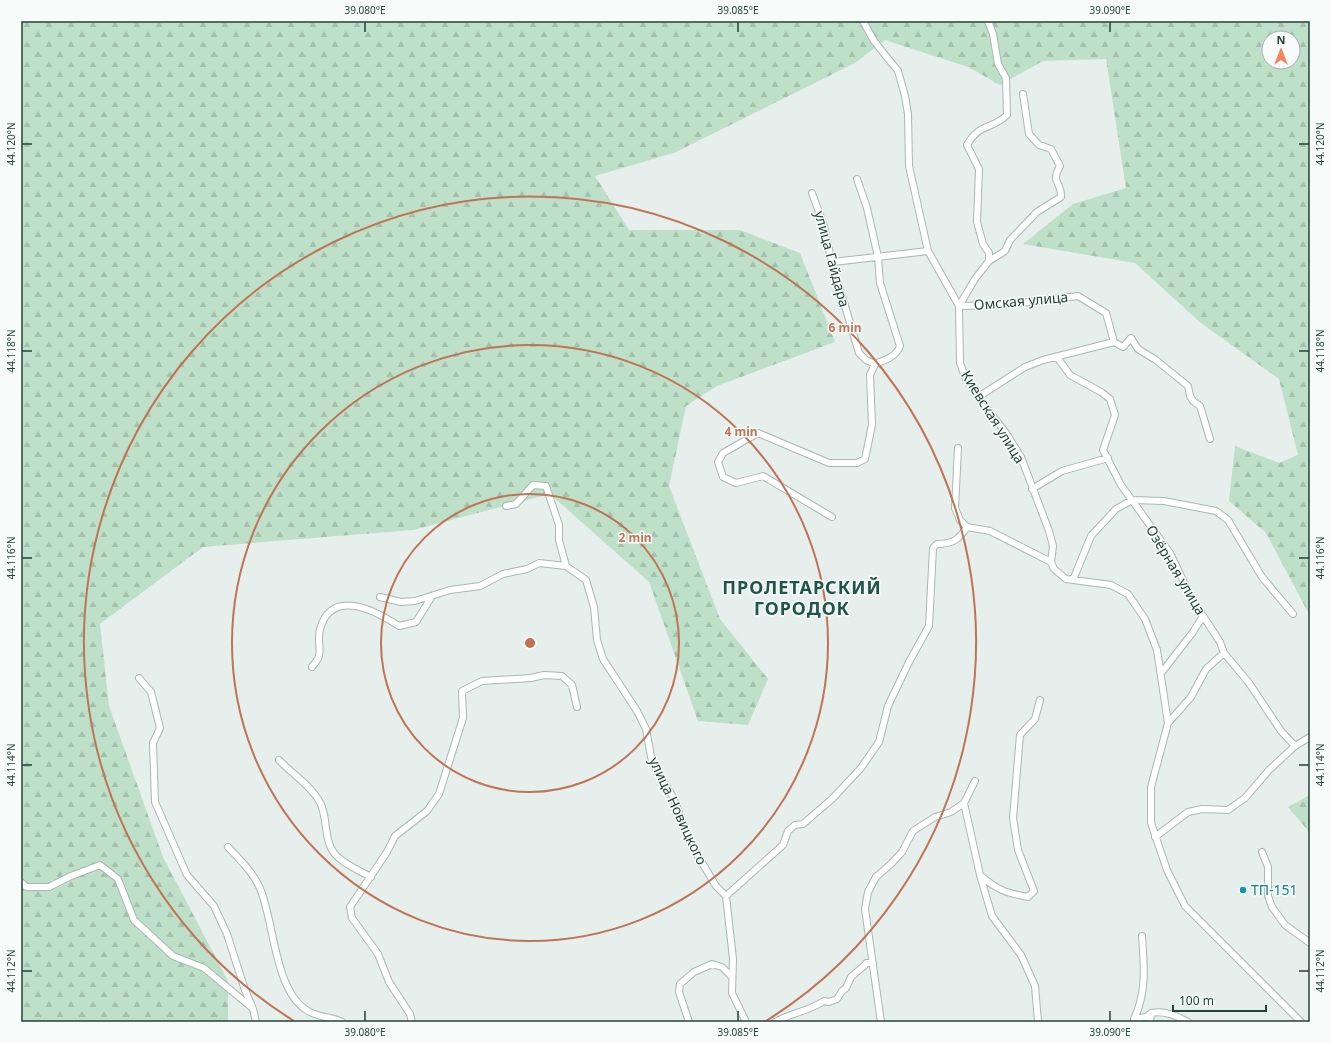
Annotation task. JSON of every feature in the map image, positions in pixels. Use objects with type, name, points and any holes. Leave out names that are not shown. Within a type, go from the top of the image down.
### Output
[{"type":"street","name":"Киевская улица","points":[[863,21],[874,41],[898,71],[902,83],[908,114],[909,166],[928,251],[959,306],[960,363],[965,377],[978,397],[1006,433],[1026,468],[1032,489],[1049,531],[1053,546],[1052,562]]},
{"type":"street","points":[[988,21],[993,34],[998,64],[1006,78],[1007,115],[1001,122],[985,126],[972,136],[967,145],[979,169],[977,222],[982,244],[989,253],[989,262]]},
{"type":"street","points":[[959,306],[975,278],[989,262],[1005,251],[1010,240],[1037,212],[1061,197],[1061,191],[1055,174],[1060,166],[1051,149],[1039,145],[1029,134],[1023,94]]},
{"type":"street","points":[[832,517],[763,476],[736,483],[724,477],[718,462],[724,453],[758,433],[829,463],[856,463],[865,460],[872,426],[870,375],[875,364],[890,358],[898,352],[900,346],[880,282],[878,257],[867,208],[858,179]]},
{"type":"street","name":"улица Гайдара","points":[[812,192],[824,226],[833,262],[835,278],[839,286],[859,353],[866,360],[875,364]]},
{"type":"street","points":[[833,262],[928,251]]},
{"type":"street","name":"Омская улица","points":[[959,306],[1004,305],[1078,296],[1106,313],[1114,342]]},
{"type":"street","points":[[978,397],[1025,367],[1044,360],[1057,358],[1114,342],[1123,347],[1131,338],[1138,349],[1156,360],[1188,386],[1190,396],[1193,401],[1200,406],[1210,439]]},
{"type":"street","name":"Озёрная улица","points":[[1057,358],[1070,375],[1110,399],[1115,414],[1103,450],[1121,485],[1170,553],[1192,599],[1220,642],[1224,653],[1249,682],[1281,731],[1295,746]]},
{"type":"street","points":[[958,448],[955,508],[960,520],[967,528],[990,531],[1052,562],[1054,569],[1066,579],[1111,585],[1128,594],[1145,619],[1157,650],[1162,672],[1168,723],[1151,787],[1151,823],[1167,870],[1185,906],[1301,1022]]},
{"type":"street","points":[[1032,489],[1062,471],[1108,458]]},
{"type":"street","points":[[506,506],[516,504],[533,485],[546,486],[559,525],[559,540],[566,566]]},
{"type":"street","points":[[1073,580],[1091,536],[1116,509],[1132,500],[1164,501],[1216,510],[1228,520],[1262,577],[1293,614]]},
{"type":"street","points":[[746,1022],[732,993],[733,959],[726,896],[783,845],[788,831],[795,825],[803,824],[832,799],[861,768],[879,742],[888,706],[909,662],[929,626],[933,548],[937,544],[949,544],[960,538],[967,528]]},
{"type":"street","name":"улица Новицкого","points":[[380,596],[401,602],[415,601],[450,590],[480,586],[502,574],[526,569],[539,563],[566,566],[586,580],[594,607],[597,640],[603,659],[637,710],[646,730],[652,762],[673,797],[692,846],[716,886],[726,896]]},
{"type":"street","points":[[312,667],[319,656],[318,642],[320,628],[329,612],[342,605],[356,605],[378,612],[399,626],[416,622],[432,596]]},
{"type":"street","points":[[1162,672],[1193,632],[1203,616]]},
{"type":"street","points":[[1168,723],[1191,697],[1206,669],[1224,653]]},
{"type":"street","points":[[412,1022],[410,1014],[389,982],[378,954],[352,918],[350,907],[371,877],[395,836],[427,811],[439,794],[463,718],[462,691],[482,681],[531,678],[544,675],[562,676],[572,685],[577,706]]},
{"type":"street","points":[[139,678],[151,692],[160,728],[153,743],[155,802],[157,808],[187,876],[214,906],[227,934],[245,990],[254,1009],[256,1022]]},
{"type":"street","points":[[980,875],[995,888],[1011,894],[1028,897],[1034,891],[1018,850],[1013,818],[1020,735],[1035,719],[1040,700]]},
{"type":"street","points":[[1155,837],[1188,812],[1202,809],[1228,810],[1245,798],[1269,770],[1295,746],[1310,737]]},
{"type":"street","points":[[279,760],[305,783],[319,799],[325,816],[328,843],[338,858],[371,877]]},
{"type":"street","points":[[881,1022],[865,909],[868,892],[876,876],[891,864],[902,852],[913,831],[935,817],[951,812],[964,803],[975,781]]},
{"type":"street","points":[[964,803],[980,875],[992,916],[1021,956],[1035,986],[1038,1022]]},
{"type":"street","points":[[228,847],[254,876],[261,890],[272,930],[278,964],[294,999],[306,1010],[320,1016],[342,1022]]},
{"type":"street","points":[[1262,852],[1268,867],[1268,896],[1272,907],[1286,925],[1310,943]]},
{"type":"street","points":[[21,882],[26,887],[49,887],[71,876],[100,865],[118,879],[134,920],[173,956],[204,968],[254,1009]]},
{"type":"street","points":[[1134,1021],[1140,1007],[1145,978],[1142,936]]},
{"type":"street","points":[[775,1022],[809,1010],[824,1001],[829,1002],[837,999],[846,988],[854,973],[866,963],[873,963]]},
{"type":"street","points":[[689,1022],[679,992],[680,984],[694,972],[712,964],[722,967],[732,977]]},
{"type":"street","points":[[1134,1021],[1146,1017],[1151,1013],[1170,1013],[1188,1022]]},
{"type":"street","points":[[1150,1022],[1151,1013]]},
{"type":"green space","points":[[21,21],[1310,21],[1310,616],[1266,533],[1229,501],[1235,446],[1279,463],[1298,455],[1279,379],[1201,323],[1135,263],[1023,244],[1073,204],[1126,188],[1106,59],[1043,61],[1000,85],[968,67],[885,40],[855,63],[674,153],[595,176],[629,230],[740,230],[800,253],[835,342],[717,386],[686,406],[669,486],[720,619],[768,679],[748,725],[698,721],[649,582],[550,494],[413,530],[203,547],[100,624],[109,706],[163,857],[228,981],[228,1022],[21,1022]]},
{"type":"green space","points":[[1310,795],[1310,833],[1288,807]]},
{"type":"place","name":"ТП-151","points":[[1243,890]]},
{"type":"district","name":"ПРОЛЕТАРСКИЙ ГОРОДОК","points":[[802,598]]}]
